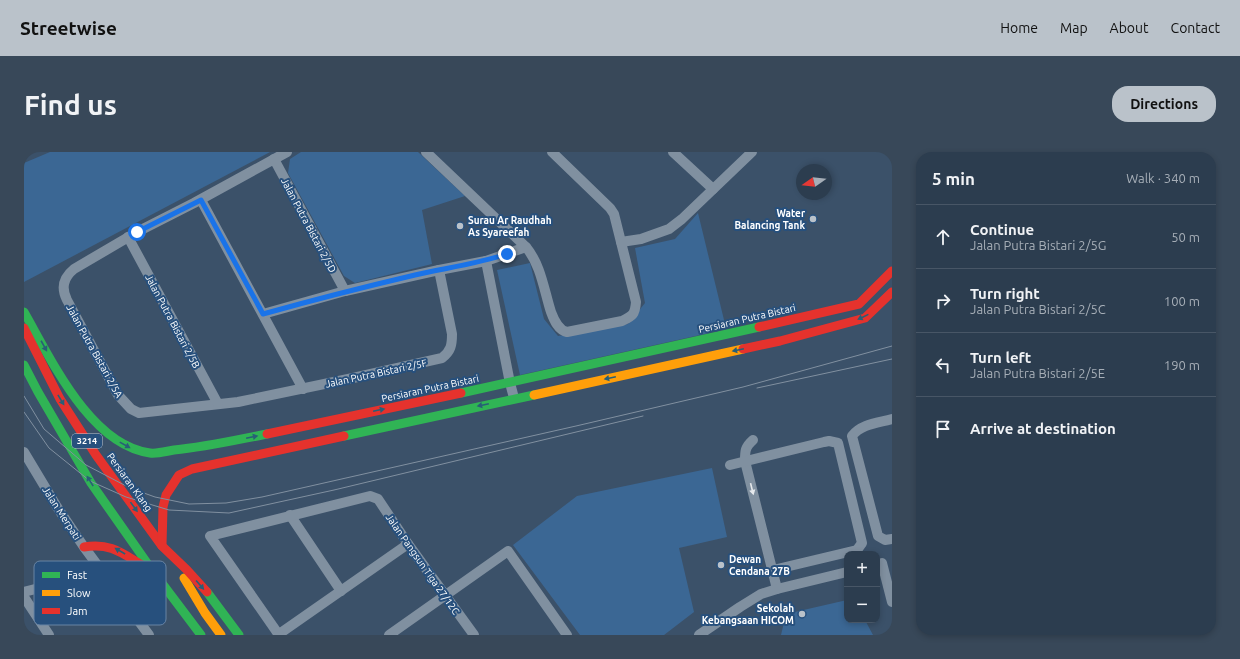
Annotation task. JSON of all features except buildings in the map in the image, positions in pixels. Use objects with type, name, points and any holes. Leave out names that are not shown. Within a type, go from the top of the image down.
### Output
[{"type":"main road","name":"Persiaran Putra Bistari","points":[[24,312],[71,393],[94,420],[113,438],[132,448],[151,453],[204,447],[510,383],[859,304],[892,271]]},
{"type":"main road","points":[[162,546],[163,507],[166,495],[179,475],[192,470],[514,398],[780,341],[866,318],[892,292]]},
{"type":"main road","name":"Persiaran Klang","points":[[24,328],[60,399],[86,440],[162,546],[172,558],[187,570],[239,635]]},
{"type":"main road","name":"3214","points":[[24,365],[91,483],[146,561]]},
{"type":"main road","points":[[84,547],[98,545],[113,548],[136,561]]},
{"type":"main road","points":[[172,558],[205,613],[221,635]]},
{"type":"main road","name":"3214","points":[[166,589],[200,635]]},
{"type":"street","name":"Jalan Putra Bistari 2/5A","points":[[218,404],[139,413],[131,409],[118,395],[67,300],[63,292],[64,282],[68,274],[74,269],[128,237],[201,200],[287,152]]},
{"type":"street","points":[[426,152],[526,247],[537,263],[554,320],[563,331],[567,332],[622,322],[635,312],[636,302],[614,214],[610,208],[552,152]]},
{"type":"street","points":[[674,152],[713,190]]},
{"type":"street","points":[[621,242],[641,239],[669,229],[682,219],[752,152]]},
{"type":"street","name":"Jalan Putra Bistari 2/5D","points":[[274,159],[345,292]]},
{"type":"street","points":[[201,200],[303,389]]},
{"type":"street","name":"Jalan Putra Bistari 2/5B","points":[[128,237],[218,404]]},
{"type":"street","points":[[263,314],[345,292],[439,270],[486,261],[526,247]]},
{"type":"street","points":[[486,261],[514,398]]},
{"type":"street","name":"Jalan Putra Bistari 2/5F","points":[[218,404],[238,402],[303,389],[442,358],[449,352],[452,344],[452,334],[439,270]]},
{"type":"street","points":[[888,540],[878,536],[852,436],[856,430],[861,427],[892,419]]},
{"type":"street","points":[[753,440],[745,450],[745,461],[777,588]]},
{"type":"street","points":[[730,465],[824,442],[829,441],[838,443],[862,543],[857,550],[773,570]]},
{"type":"street","name":"Jalan Merpati","points":[[24,452],[57,507],[94,561]]},
{"type":"street","name":"Jalan Pangsun Tiga 27/12C","points":[[290,515],[370,496],[378,499],[408,544],[474,635]]},
{"type":"street","points":[[341,591],[290,515],[210,536],[279,635],[408,544]]},
{"type":"street","points":[[389,635],[508,551],[567,635]]},
{"type":"street","points":[[884,563],[892,602]]},
{"type":"street","points":[[699,635],[761,594],[777,588],[844,573]]},
{"type":"street","points":[[24,592],[34,589]]},
{"type":"street","points":[[24,597],[34,612]]},
{"type":"street","points":[[42,625],[49,635]]},
{"type":"street","name":"Jalan Merpati","points":[[142,625],[149,635]]},
{"type":"shaded area","points":[[50,152],[270,152],[24,282],[24,163]]},
{"type":"shaded area","points":[[301,152],[418,152],[465,196],[422,210],[432,264],[355,283],[344,276],[288,173],[290,159]]},
{"type":"shaded area","points":[[698,213],[725,324],[709,326],[709,333],[520,375],[497,270],[530,263],[544,319],[558,336],[628,324],[645,303],[635,248],[675,239]]},
{"type":"shaded area","points":[[712,468],[727,537],[679,548],[694,612],[664,635],[580,635],[513,545],[577,496]]},
{"type":"shaded area","points":[[844,601],[844,623],[867,623],[873,635],[781,635],[786,614]]},
{"type":"tram line","points":[[24,396],[44,429],[86,465],[130,488],[155,497],[189,504],[226,503],[262,497],[743,387],[892,346]]},
{"type":"tram line","points":[[757,388],[892,359]]},
{"type":"tram line","points":[[24,412],[49,448],[90,481],[126,497],[169,510],[229,513],[334,490],[643,416]]},
{"type":"traffic: fast","points":[[24,312],[60,375],[75,397],[91,417],[109,434],[128,447],[150,453],[156,453],[267,434]]},
{"type":"traffic: fast","points":[[461,393],[759,327]]},
{"type":"traffic: fast","points":[[24,365],[91,483],[146,561]]},
{"type":"traffic: fast","points":[[344,436],[534,395]]},
{"type":"traffic: fast","points":[[166,589],[201,635]]},
{"type":"traffic: fast","points":[[207,592],[239,635]]},
{"type":"traffic: slow","points":[[534,395],[743,349]]},
{"type":"traffic: slow","points":[[184,578],[205,613],[221,635]]},
{"type":"traffic: jam","points":[[759,327],[859,304],[892,271]]},
{"type":"traffic: jam","points":[[743,349],[780,341],[865,318],[892,292]]},
{"type":"traffic: jam","points":[[24,328],[60,399],[96,455],[162,546],[207,592]]},
{"type":"traffic: jam","points":[[267,434],[461,393]]},
{"type":"traffic: jam","points":[[162,546],[163,507],[166,495],[179,475],[192,469],[344,436]]},
{"type":"traffic: jam","points":[[84,547],[102,546],[110,548],[136,561]]},
{"type":"place","name":"Water Balancing Tank","points":[[813,219]]},
{"type":"place","name":"Surau Ar Raudhah As Syareefah","points":[[460,226]]},
{"type":"place","name":"Dewan Cendana 27B","points":[[721,565]]},
{"type":"place","name":"Sekolah Kebangsaan HICOM","points":[[802,614]]},
{"type":"route","points":[[137,232],[201,200],[263,314],[345,292],[439,270],[486,261],[507,254]]}]
